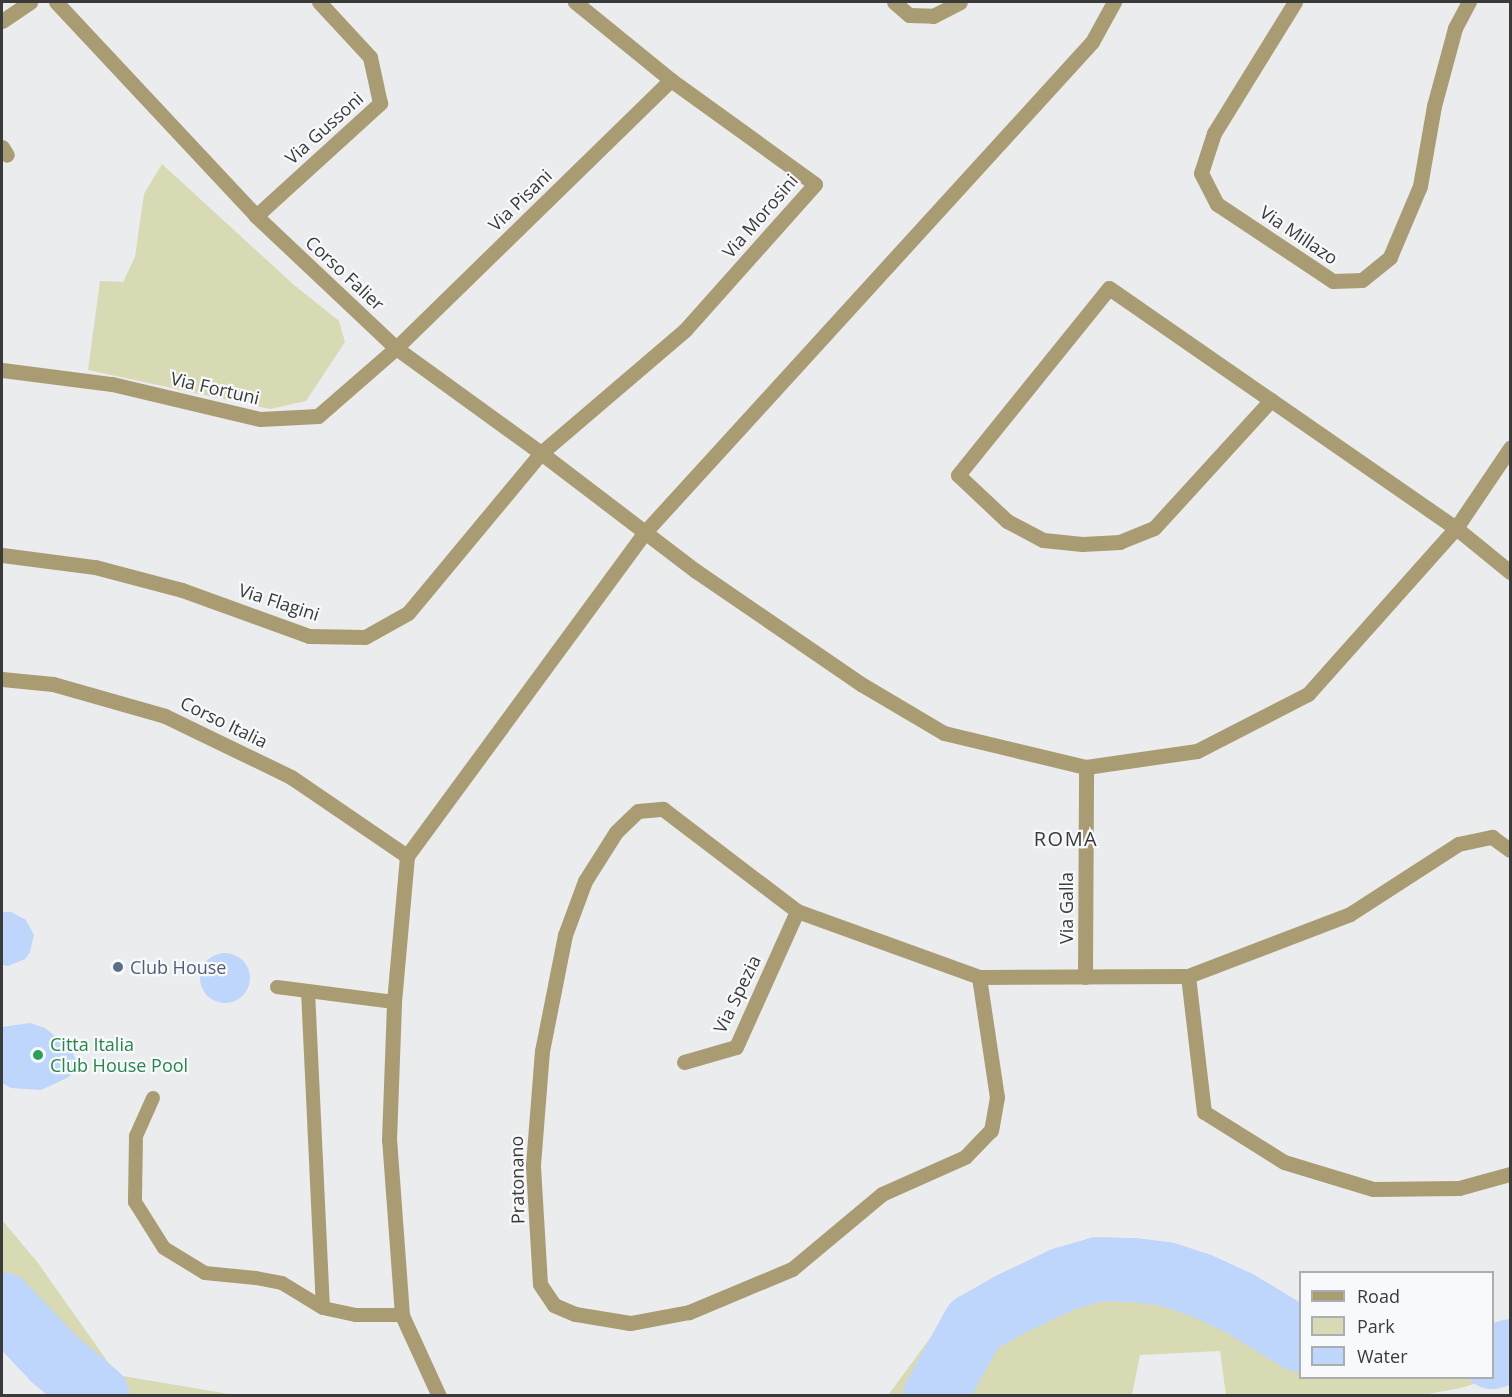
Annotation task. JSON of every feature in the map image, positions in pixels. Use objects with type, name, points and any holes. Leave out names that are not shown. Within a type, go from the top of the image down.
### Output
[{"type":"street","points":[[2,21],[30,2]]},
{"type":"street","name":"Corso Falier","points":[[56,2],[256,216],[396,348],[541,453],[696,571],[861,684],[945,734],[1086,767]]},
{"type":"street","name":"Via Gussoni","points":[[256,216],[380,103],[370,57],[319,2]]},
{"type":"street","name":"Via Morosini","points":[[541,453],[685,330],[815,184],[670,80],[575,2]]},
{"type":"street","points":[[894,2],[909,15],[933,16],[960,2]]},
{"type":"street","points":[[439,1395],[402,1315],[389,1140],[394,1002],[407,856],[645,532],[1092,42],[1114,2]]},
{"type":"street","name":"Via Millazo","points":[[1295,2],[1214,133],[1201,173],[1217,204],[1334,281],[1362,280],[1390,257],[1420,186],[1434,106],[1455,28],[1469,2]]},
{"type":"street","name":"Via Pisani","points":[[396,348],[670,80]]},
{"type":"street","points":[[1271,400],[1154,528],[1120,542],[1082,544],[1043,540],[1007,521],[958,475],[1108,288],[1271,400],[1456,528],[1510,572]]},
{"type":"street","name":"Via Fortuni","points":[[2,370],[112,384],[260,419],[318,416],[396,348]]},
{"type":"street","points":[[1086,767],[1197,751],[1308,694],[1456,528],[1510,448]]},
{"type":"street","name":"Via Flagini","points":[[2,555],[95,567],[182,590],[309,636],[365,637],[408,613],[541,453]]},
{"type":"street","name":"Corso Italia","points":[[2,679],[53,684],[165,716],[291,777],[407,856]]},
{"type":"street","name":"Via Galla","points":[[1085,977],[1086,767]]},
{"type":"street","name":"Pratonano","points":[[663,809],[797,910],[979,977],[997,1096],[991,1130],[964,1157],[882,1194],[792,1269],[688,1312],[630,1323],[575,1314],[554,1305],[540,1284],[533,1165],[542,1051],[565,935],[585,881],[616,832],[638,811],[663,809]]},
{"type":"street","points":[[979,977],[1188,976],[1350,914],[1458,843],[1492,837],[1510,849]]},
{"type":"street","name":"Via Spezia","points":[[684,1062],[736,1047],[797,910]]},
{"type":"street","points":[[1188,976],[1204,1112],[1284,1162],[1373,1189],[1459,1188],[1510,1174]]},
{"type":"lane","points":[[277,987],[394,1002]]},
{"type":"lane","points":[[308,991],[323,1308]]},
{"type":"lane","points":[[153,1098],[136,1136],[135,1202],[164,1248],[205,1273],[282,1283],[323,1308],[356,1315],[402,1315]]},
{"type":"green space","points":[[162,164],[294,285],[339,321],[345,342],[306,401],[270,409],[88,370],[100,281],[123,282],[135,257],[144,194]]},
{"type":"green space","points":[[2,1220],[38,1263],[117,1375],[235,1395],[54,1395],[2,1342]]},
{"type":"green space","points":[[1137,1252],[1166,1255],[1196,1263],[1299,1314],[1299,1379],[1489,1379],[1461,1388],[1422,1395],[1226,1395],[1220,1351],[1140,1355],[1132,1395],[888,1395],[954,1306],[1087,1253]]},
{"type":"green space","points":[[1510,1332],[1510,1371],[1494,1376],[1494,1339]]},
{"type":"water","points":[[2,912],[11,912],[26,920],[34,935],[30,952],[25,959],[8,966],[2,965]]},
{"type":"water","points":[[220,953],[230,953],[243,960],[250,973],[250,983],[243,996],[230,1003],[220,1003],[211,999],[204,992],[200,983],[200,973],[204,964],[211,957]]},
{"type":"water","name":"Citta Italia Club House Pool","points":[[30,1023],[45,1028],[72,1050],[76,1061],[75,1070],[69,1077],[41,1090],[11,1088],[2,1083],[2,1027]]},
{"type":"waterway","points":[[935,1396],[974,1325],[1011,1304],[1064,1279],[1098,1269],[1166,1274],[1200,1285],[1239,1303],[1299,1339]]},
{"type":"waterway","points":[[2,1304],[54,1359],[98,1396]]},
{"type":"waterway","points":[[1494,1356],[1510,1351]]},
{"type":"place","name":"Club House","points":[[118,967]]},
{"type":"place","name":"Citta Italia Club House Pool","points":[[38,1055]]},
{"type":"district","name":"ROMA","points":[[1066,838]]}]
